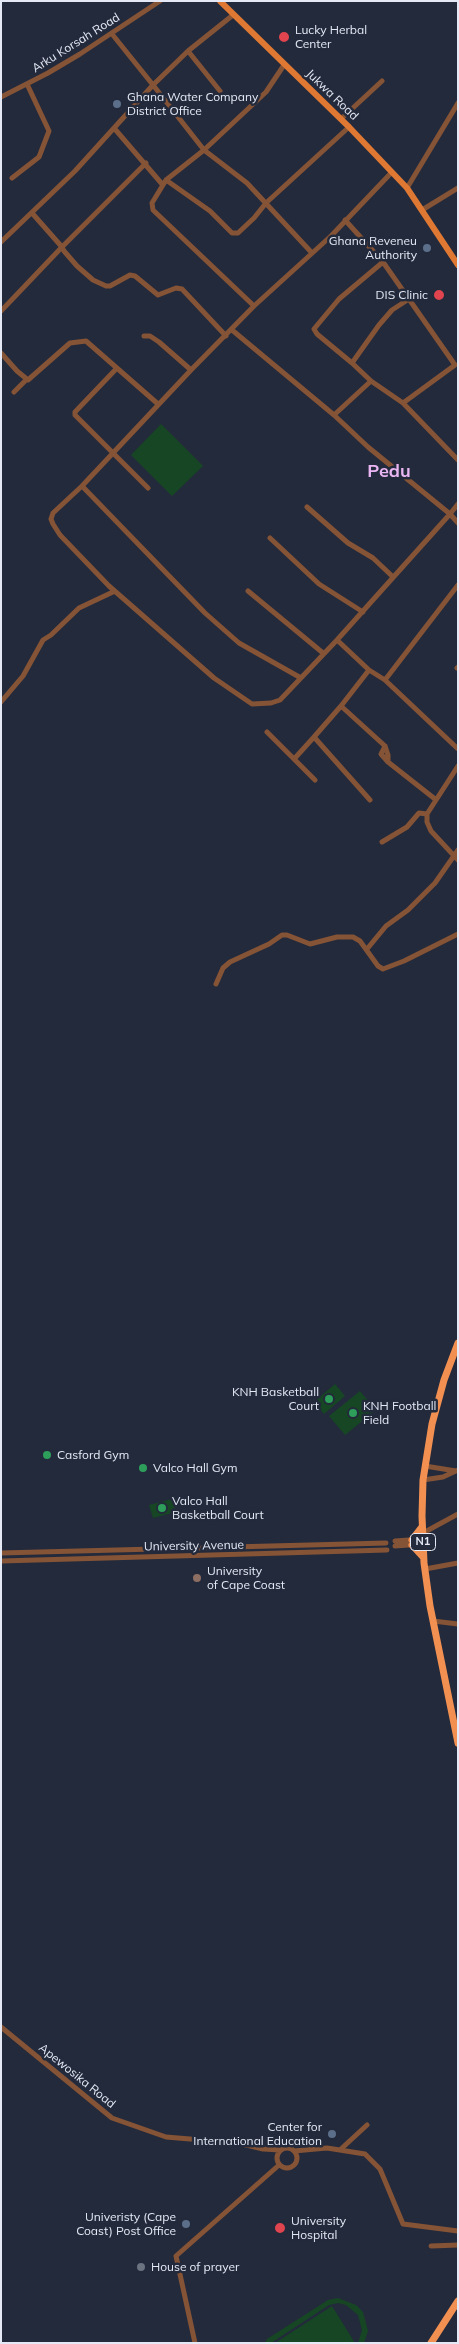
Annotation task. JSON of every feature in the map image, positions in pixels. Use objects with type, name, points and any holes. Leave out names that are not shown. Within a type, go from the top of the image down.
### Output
[{"type":"highway","name":"N1","points":[[458,1343],[436,1406],[423,1480],[425,1569],[433,1622],[458,1743]]},
{"type":"highway","points":[[423,1536],[412,1542],[424,1558]]},
{"type":"highway","points":[[431,2343],[458,2301]]},
{"type":"main road","name":"Jukwa Road","points":[[220,1],[341,119],[407,188],[458,265]]},
{"type":"street","name":"Arku Korsah Road","points":[[1,97],[27,84],[112,34],[160,1]]},
{"type":"street","points":[[1,242],[32,213],[188,51],[233,15]]},
{"type":"street","points":[[112,34],[204,150],[247,183],[312,253]]},
{"type":"street","points":[[188,51],[220,90]]},
{"type":"street","points":[[254,306],[153,210],[152,203],[164,182],[204,150],[266,92],[284,65]]},
{"type":"street","points":[[341,119],[382,82]]},
{"type":"street","points":[[12,178],[39,157],[49,131],[27,84]]},
{"type":"street","points":[[407,188],[458,103]]},
{"type":"street","points":[[114,128],[164,182],[210,211],[232,233],[238,233],[266,203],[349,127]]},
{"type":"street","points":[[1,311],[146,163]]},
{"type":"street","points":[[392,172],[312,253],[254,306],[191,370],[82,486],[59,507],[51,519],[60,535],[115,591],[214,678],[252,704],[262,705],[280,700],[363,612],[392,576],[458,504]]},
{"type":"street","points":[[422,210],[458,188]]},
{"type":"street","points":[[32,213],[62,247],[68,258],[93,280],[110,286],[130,275],[135,276],[158,295],[176,288],[182,289],[226,336]]},
{"type":"street","points":[[345,220],[383,262],[457,366],[403,403]]},
{"type":"street","points":[[383,262],[338,299],[314,329],[317,334],[352,363],[370,381],[403,403],[458,460]]},
{"type":"street","points":[[352,363],[392,310],[409,299]]},
{"type":"street","points":[[232,330],[334,415],[368,447],[450,514],[458,523]]},
{"type":"street","points":[[144,336],[150,336],[191,370]]},
{"type":"street","points":[[14,392],[26,380],[30,380],[70,343],[86,340],[158,404]]},
{"type":"street","points":[[1,353],[26,380]]},
{"type":"street","points":[[117,368],[74,413],[148,488]]},
{"type":"street","points":[[334,415],[370,381]]},
{"type":"street","points":[[82,486],[205,613],[239,643],[301,678]]},
{"type":"street","points":[[307,507],[348,543],[373,558],[392,576]]},
{"type":"street","points":[[270,538],[319,584],[363,612]]},
{"type":"street","points":[[385,680],[458,585]]},
{"type":"street","points":[[1,702],[23,676],[43,640],[79,608],[115,591]]},
{"type":"street","points":[[248,591],[323,654]]},
{"type":"street","points":[[337,640],[369,670],[385,680],[458,749]]},
{"type":"street","points":[[295,758],[341,706],[369,670]]},
{"type":"street","points":[[341,706],[385,746],[388,762],[435,799]]},
{"type":"street","points":[[267,732],[295,758],[314,780]]},
{"type":"street","points":[[314,737],[370,800]]},
{"type":"street","points":[[458,766],[427,814],[427,822],[431,831],[458,860]]},
{"type":"street","points":[[382,842],[407,827],[419,814],[427,814]]},
{"type":"street","points":[[367,949],[386,926],[408,910],[435,883],[458,850]]},
{"type":"street","points":[[216,984],[223,968],[230,962],[269,944],[282,935],[287,935],[310,944],[337,937],[353,937],[360,940],[378,966],[383,969],[393,967],[458,934]]},
{"type":"street","points":[[425,1466],[457,1470]]},
{"type":"street","points":[[423,1480],[443,1477],[457,1470]]},
{"type":"street","points":[[395,1543],[412,1542],[458,1514]]},
{"type":"street","name":"University Avenue","points":[[1,1552],[386,1543]]},
{"type":"street","name":"University Avenue","points":[[1,1561],[387,1550]]},
{"type":"street","points":[[425,1569],[458,1563]]},
{"type":"street","points":[[433,1622],[458,1624]]},
{"type":"street","name":"Apewosika Road","points":[[1,2027],[112,2118],[166,2137],[238,2143],[263,2149]]},
{"type":"street","points":[[341,2149],[367,2125]]},
{"type":"street","points":[[263,2149],[280,2150],[289,2148],[294,2151],[297,2158],[293,2166],[288,2168],[279,2164]]},
{"type":"street","points":[[294,2151],[317,2148],[341,2149],[365,2154],[374,2161],[384,2178],[403,2224],[458,2231]]},
{"type":"street","points":[[263,2149],[277,2157]]},
{"type":"street","points":[[279,2164],[277,2157],[280,2150]]},
{"type":"street","points":[[195,2343],[176,2256],[279,2164]]},
{"type":"street","points":[[431,2246],[458,2245]]},
{"type":"green space","points":[[161,424],[203,466],[172,496],[131,455]]},
{"type":"green space","name":"KNH Basketball Court","points":[[335,1384],[345,1396],[324,1414],[314,1402]]},
{"type":"green space","name":"KNH Football Field","points":[[360,1391],[376,1410],[345,1435],[329,1416]]},
{"type":"green space","name":"Valco Hall Basketball Court","points":[[172,1499],[176,1512],[153,1518],[149,1505]]},
{"type":"green space","points":[[338,2298],[356,2305],[363,2312],[368,2331],[364,2343],[358,2343],[362,2330],[358,2315],[346,2305],[338,2303],[329,2305],[271,2343],[265,2343],[267,2339],[328,2300]]},
{"type":"green space","points":[[332,2306],[355,2343],[275,2343]]},
{"type":"place","name":"Lucky Herbal Center","points":[[284,37]]},
{"type":"place","name":"Ghana Water Company District Office","points":[[117,104]]},
{"type":"place","name":"Ghana Reveneu Authority","points":[[427,248]]},
{"type":"place","name":"DIS Clinic","points":[[439,295]]},
{"type":"place","name":"KNH Basketball Court","points":[[329,1399]]},
{"type":"place","name":"KNH Football Field","points":[[353,1413]]},
{"type":"place","name":"Casford Gym","points":[[47,1455]]},
{"type":"place","name":"Valco Hall Gym","points":[[143,1468]]},
{"type":"place","name":"Valco Hall Basketball Court","points":[[162,1508]]},
{"type":"place","name":"University of Cape Coast","points":[[197,1578]]},
{"type":"place","name":"Center for International Education","points":[[332,2134]]},
{"type":"place","name":"Univeristy (Cape Coast) Post Office","points":[[186,2224]]},
{"type":"place","name":"University Hospital","points":[[280,2228]]},
{"type":"place","name":"House of prayer","points":[[141,2267]]},
{"type":"district","name":"Pedu","points":[[389,472]]}]
